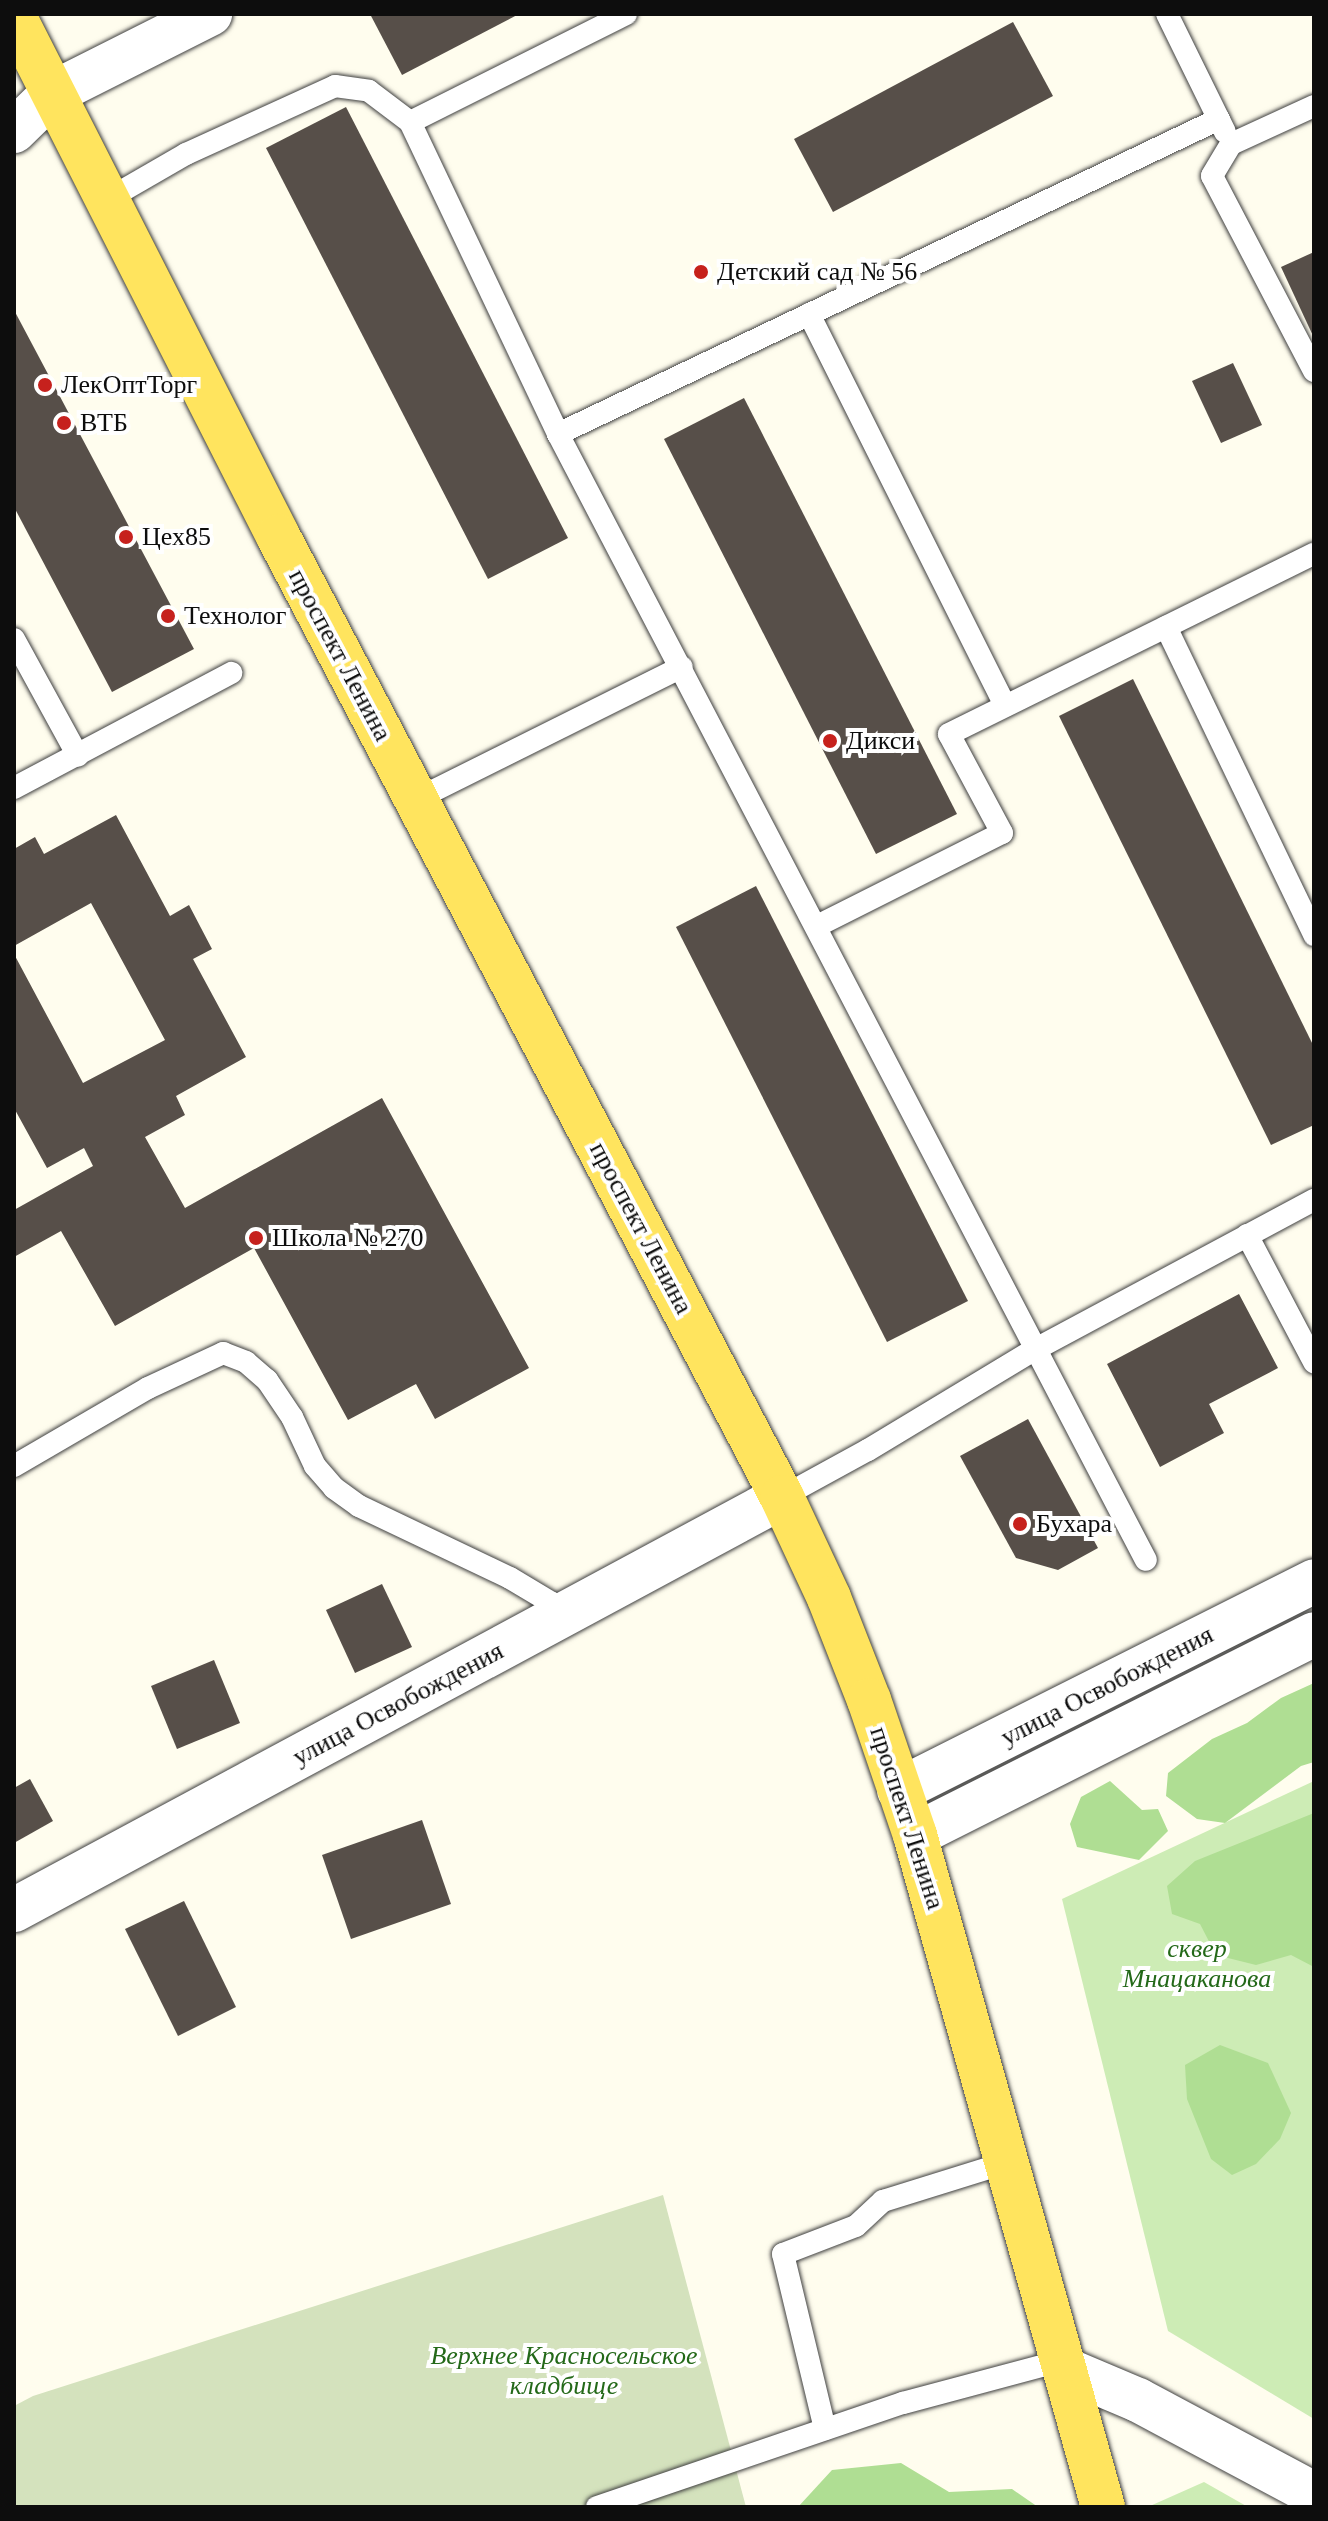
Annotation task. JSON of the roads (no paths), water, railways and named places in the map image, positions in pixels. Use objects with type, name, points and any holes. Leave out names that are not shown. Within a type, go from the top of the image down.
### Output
[{"type":"main road","name":"проспект Ленина","points":[[14,16],[415,800],[782,1497],[851,1651],[915,1835],[1066,2365],[1103,2507]]},
{"type":"street","points":[[14,131],[53,93],[210,14]]},
{"type":"street","name":"улица Освобождения","points":[[14,1910],[782,1497]]},
{"type":"street","name":"улица Освобождения","points":[[899,1790],[1314,1581]]},
{"type":"street","name":"улица Освобождения","points":[[915,1835],[1314,1634]]},
{"type":"street","points":[[1066,2365],[1314,2494]]},
{"type":"lane","points":[[410,122],[626,14]]},
{"type":"lane","points":[[1167,14],[1231,144]]},
{"type":"lane","points":[[108,199],[186,154],[302,98],[335,86],[369,91],[410,122],[558,434],[1146,1560]]},
{"type":"lane","points":[[1314,106],[1231,144],[1212,176],[1314,371]]},
{"type":"lane","points":[[558,434],[1219,119]]},
{"type":"lane","points":[[809,314],[1005,706]]},
{"type":"lane","points":[[817,926],[1002,833],[949,734],[1314,554]]},
{"type":"lane","points":[[1166,627],[1314,935]]},
{"type":"lane","points":[[14,639],[78,756]]},
{"type":"lane","points":[[415,800],[682,667]]},
{"type":"lane","points":[[14,788],[231,673]]},
{"type":"lane","points":[[782,1497],[868,1450],[1034,1350],[1314,1200]]},
{"type":"lane","points":[[1247,1235],[1314,1362]]},
{"type":"lane","points":[[14,1466],[148,1388],[223,1353],[246,1362],[267,1380],[292,1417],[315,1466],[334,1488],[359,1506],[510,1578],[552,1603],[560,1617]]},
{"type":"lane","points":[[825,2429],[783,2254],[856,2226],[883,2201],[1008,2162]]},
{"type":"lane","points":[[597,2507],[903,2403],[1066,2365]]},
{"type":"place","name":"Детский сад № 56","points":[[701,272]]},
{"type":"place","name":"ЛекОптТорг","points":[[45,385]]},
{"type":"place","name":"ВТБ","points":[[64,423]]},
{"type":"place","name":"Цех85","points":[[126,537]]},
{"type":"place","name":"Технолог","points":[[168,616]]},
{"type":"place","name":"Дикси","points":[[830,741]]},
{"type":"place","name":"Школа № 270","points":[[256,1238]]},
{"type":"place","name":"Бухара","points":[[1020,1524]]},
{"type":"park label","name":"сквер Мнацаканова","points":[[1197,1964]]},
{"type":"park label","name":"Верхнее Красносельское кладбище","points":[[564,2371]]}]
